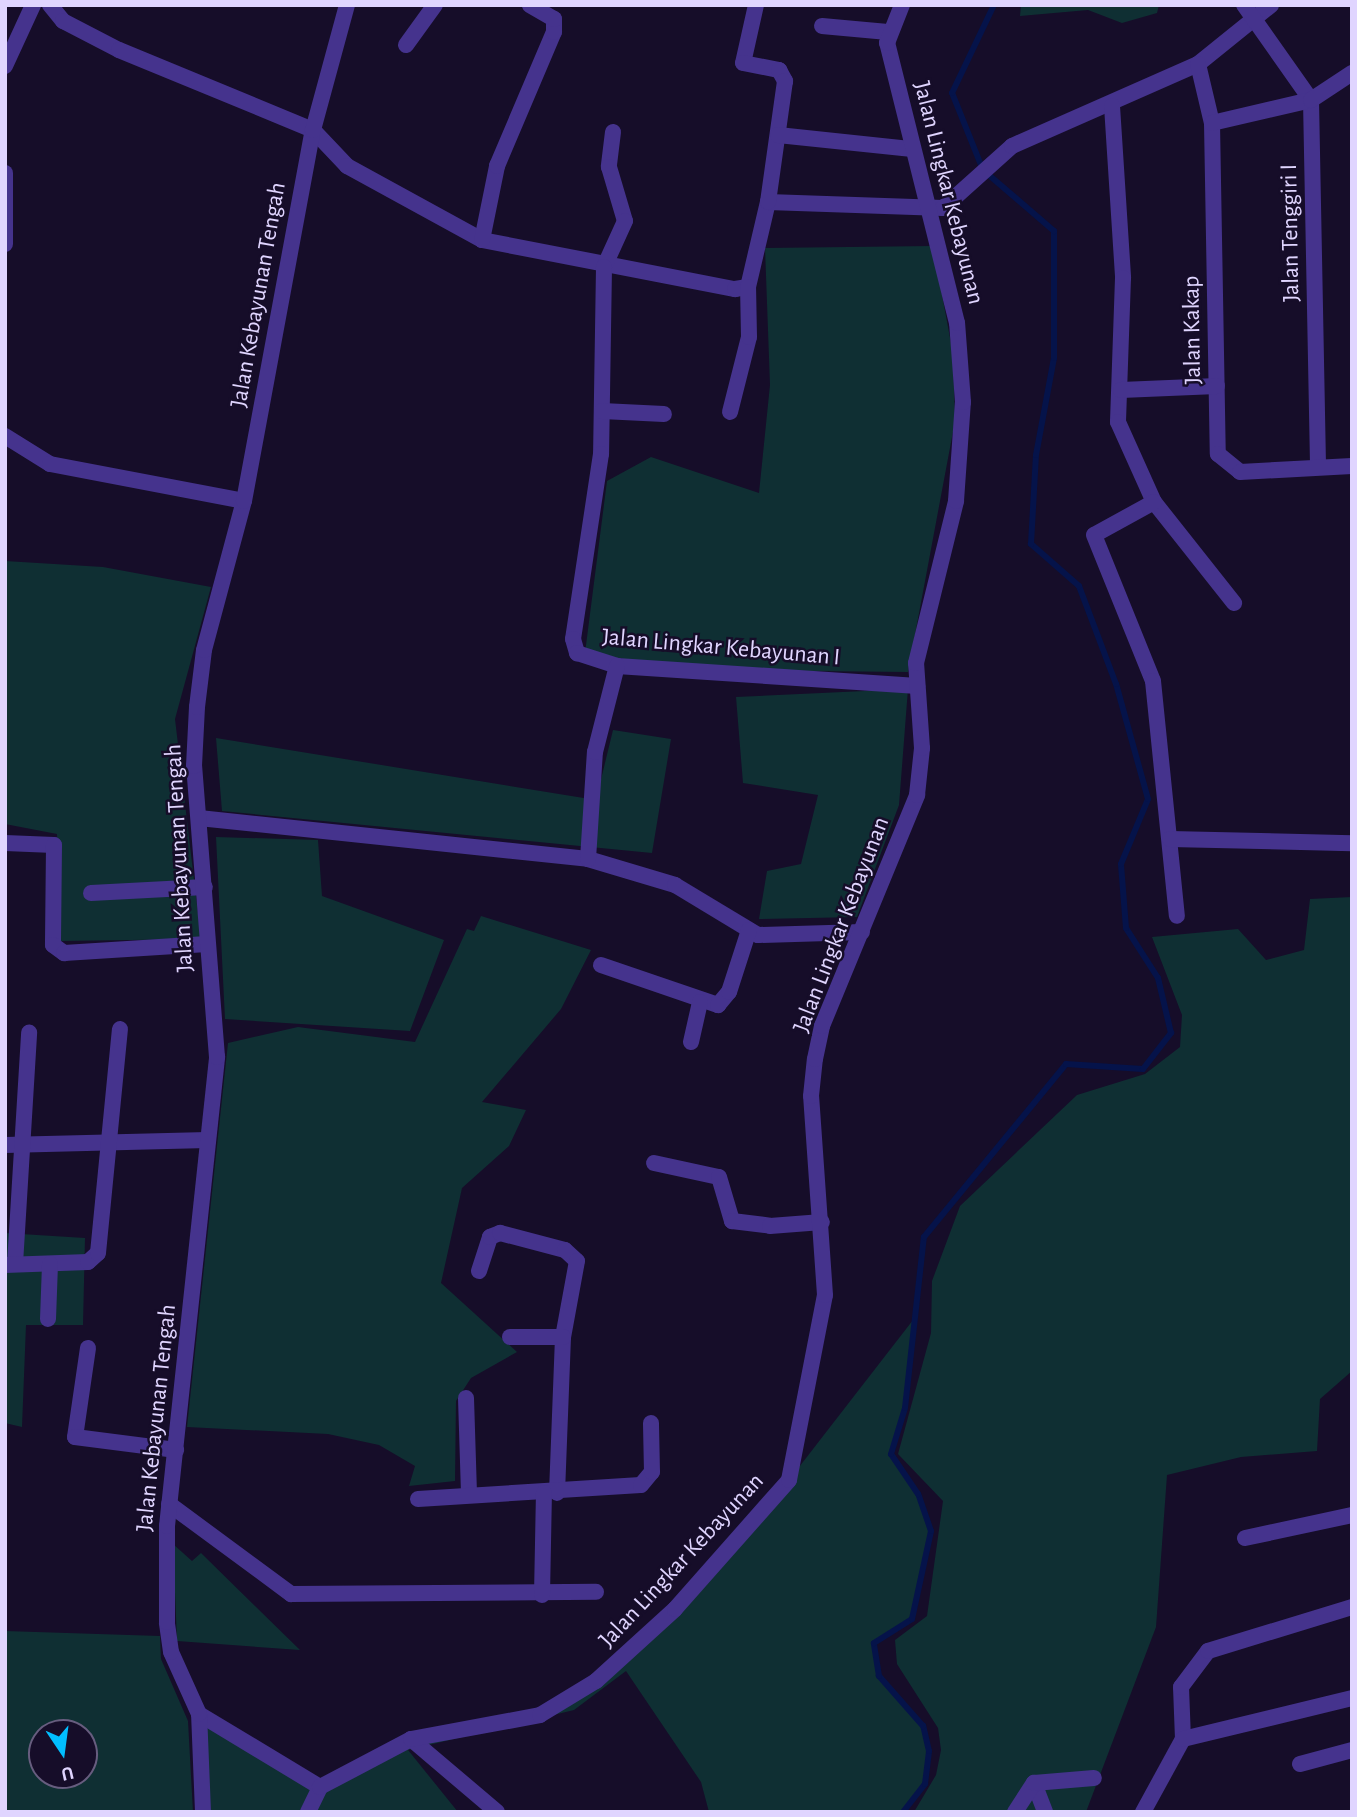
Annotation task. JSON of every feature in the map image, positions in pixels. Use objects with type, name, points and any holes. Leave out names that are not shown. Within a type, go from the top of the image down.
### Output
[{"type":"street","points":[[5,66],[33,5]]},
{"type":"street","points":[[50,5],[63,21],[119,50],[313,130],[347,166],[482,240],[604,267],[748,287]]},
{"type":"street","name":"Jalan Kebayunan Tengah","points":[[204,1812],[200,1714],[171,1652],[164,1525],[176,1450],[217,1058],[194,766],[204,650],[244,501],[313,130],[347,5]]},
{"type":"street","points":[[406,45],[435,5]]},
{"type":"street","points":[[482,240],[497,166],[554,32],[554,19],[530,5]]},
{"type":"street","points":[[730,412],[749,337],[748,287],[768,202],[785,76],[752,68],[741,53],[756,5]]},
{"type":"street","points":[[822,26],[888,32],[902,5]]},
{"type":"street","points":[[768,202],[931,211],[975,186],[1025,139],[1112,106],[1198,64],[1248,11],[1271,5]]},
{"type":"street","points":[[1248,11],[1311,100]]},
{"type":"street","name":"Jalan Lingkar Kebayunan","points":[[320,1787],[411,1740],[540,1715],[596,1681],[675,1609],[770,1505],[789,1480],[802,1434],[825,1295],[811,1096],[815,1059],[917,795],[916,663],[956,501],[963,402],[957,323],[931,211],[912,149],[888,32]]},
{"type":"street","name":"Jalan Kakap","points":[[1198,64],[1212,123],[1218,454],[1224,464],[1240,472],[1352,466]]},
{"type":"street","points":[[1212,123],[1311,100],[1352,73]]},
{"type":"street","name":"Jalan Tenggiri I","points":[[1311,100],[1318,467]]},
{"type":"street","points":[[1112,106],[1123,278],[1118,422],[1154,502],[1234,603]]},
{"type":"street","points":[[604,267],[625,221],[610,167],[613,132]]},
{"type":"street","points":[[778,135],[912,149]]},
{"type":"street","points":[[5,173],[5,244]]},
{"type":"street","name":"Jalan Lingkar Kebayunan I","points":[[604,267],[602,411],[573,639],[583,659],[617,666],[917,686]]},
{"type":"street","points":[[1121,390],[1217,386]]},
{"type":"street","points":[[602,411],[664,414]]},
{"type":"street","points":[[5,436],[50,464],[244,501]]},
{"type":"street","points":[[1154,502],[1094,535],[1153,681],[1177,916]]},
{"type":"street","points":[[588,859],[594,752],[617,666]]},
{"type":"street","points":[[199,818],[588,859],[676,886],[749,930],[788,936],[862,932]]},
{"type":"street","points":[[1170,839],[1352,843]]},
{"type":"street","points":[[5,843],[54,845],[53,945],[64,953],[207,944]]},
{"type":"street","points":[[91,893],[205,887]]},
{"type":"street","points":[[601,965],[700,1002],[726,999],[749,930]]},
{"type":"street","points":[[691,1042],[700,1002]]},
{"type":"street","points":[[29,1032],[22,1144],[10,1264],[88,1262],[98,1253],[120,1029]]},
{"type":"street","points":[[5,1145],[109,1140],[208,1140]]},
{"type":"street","points":[[654,1163],[719,1177],[733,1221],[770,1226],[821,1222]]},
{"type":"street","points":[[479,1271],[494,1234],[572,1254],[577,1268],[563,1337],[542,1595]]},
{"type":"street","points":[[48,1319],[50,1264]]},
{"type":"street","points":[[510,1337],[563,1337]]},
{"type":"street","points":[[88,1348],[75,1437],[176,1450]]},
{"type":"street","points":[[466,1398],[469,1494]]},
{"type":"street","points":[[418,1499],[469,1494],[628,1488],[649,1479],[651,1423]]},
{"type":"street","points":[[169,1504],[290,1594],[542,1595],[596,1592]]},
{"type":"street","points":[[1245,1538],[1352,1515]]},
{"type":"street","points":[[1143,1812],[1183,1739],[1181,1686],[1208,1651],[1352,1607]]},
{"type":"street","points":[[1183,1739],[1352,1698]]},
{"type":"street","points":[[200,1714],[320,1787],[308,1812]]},
{"type":"street","points":[[411,1740],[497,1812]]},
{"type":"street","points":[[1300,1763],[1352,1750]]},
{"type":"street","points":[[1034,1783],[1094,1778]]},
{"type":"street","points":[[1015,1812],[1034,1783]]},
{"type":"street","points":[[1034,1783],[1045,1812]]},
{"type":"green space","points":[[1021,5],[1159,5],[1157,13],[1122,23],[1088,10],[1020,16]]},
{"type":"green space","points":[[933,246],[953,354],[955,421],[908,672],[697,670],[585,653],[607,481],[651,457],[759,493],[770,385],[765,248]]},
{"type":"green space","points":[[5,561],[103,567],[211,587],[175,719],[201,939],[61,941],[57,834],[5,824]]},
{"type":"green space","points":[[908,689],[899,805],[857,917],[759,919],[767,871],[801,864],[818,795],[743,783],[736,697]]},
{"type":"green space","points":[[613,730],[671,739],[652,853],[222,811],[216,738],[596,800]]},
{"type":"green space","points":[[216,837],[318,840],[322,896],[444,940],[410,1031],[225,1019]]},
{"type":"green space","points":[[1352,897],[1352,1371],[1320,1399],[1317,1451],[1241,1457],[1167,1475],[1156,1627],[1086,1812],[914,1812],[936,1775],[941,1750],[938,1728],[897,1664],[895,1640],[927,1616],[943,1501],[898,1454],[931,1333],[932,1281],[960,1206],[1077,1095],[1145,1074],[1180,1047],[1182,1015],[1152,937],[1238,929],[1266,960],[1304,950],[1310,899]]},
{"type":"green space","points":[[481,916],[591,950],[561,1009],[482,1102],[526,1110],[509,1146],[462,1188],[441,1283],[517,1352],[471,1378],[456,1401],[455,1481],[409,1486],[415,1466],[379,1445],[328,1434],[187,1427],[228,1043],[298,1027],[415,1042],[467,929],[474,931]]},
{"type":"green space","points":[[5,1233],[85,1238],[83,1325],[26,1325],[22,1427],[5,1423]]},
{"type":"green space","points":[[913,1320],[905,1408],[891,1454],[918,1494],[931,1531],[912,1619],[874,1643],[879,1676],[923,1726],[929,1751],[925,1784],[903,1812],[709,1812],[701,1782],[626,1671],[574,1710],[408,1750],[458,1812],[203,1812],[199,1714],[320,1787],[411,1739],[540,1715],[596,1681],[789,1480]]},
{"type":"green space","points":[[173,1544],[192,1561],[201,1553],[300,1650],[177,1641]]},
{"type":"green space","points":[[5,1631],[160,1636],[161,1659],[188,1721],[193,1812],[5,1812]]},
{"type":"waterway","points":[[903,1812],[925,1784],[929,1751],[923,1726],[879,1676],[874,1643],[912,1619],[931,1531],[918,1494],[891,1454],[905,1408],[924,1237],[1066,1064],[1143,1069],[1171,1033],[1158,978],[1126,928],[1121,864],[1148,799],[1116,684],[1079,586],[1031,544],[1036,455],[1054,358],[1054,231],[983,170],[952,93],[994,5]]}]
